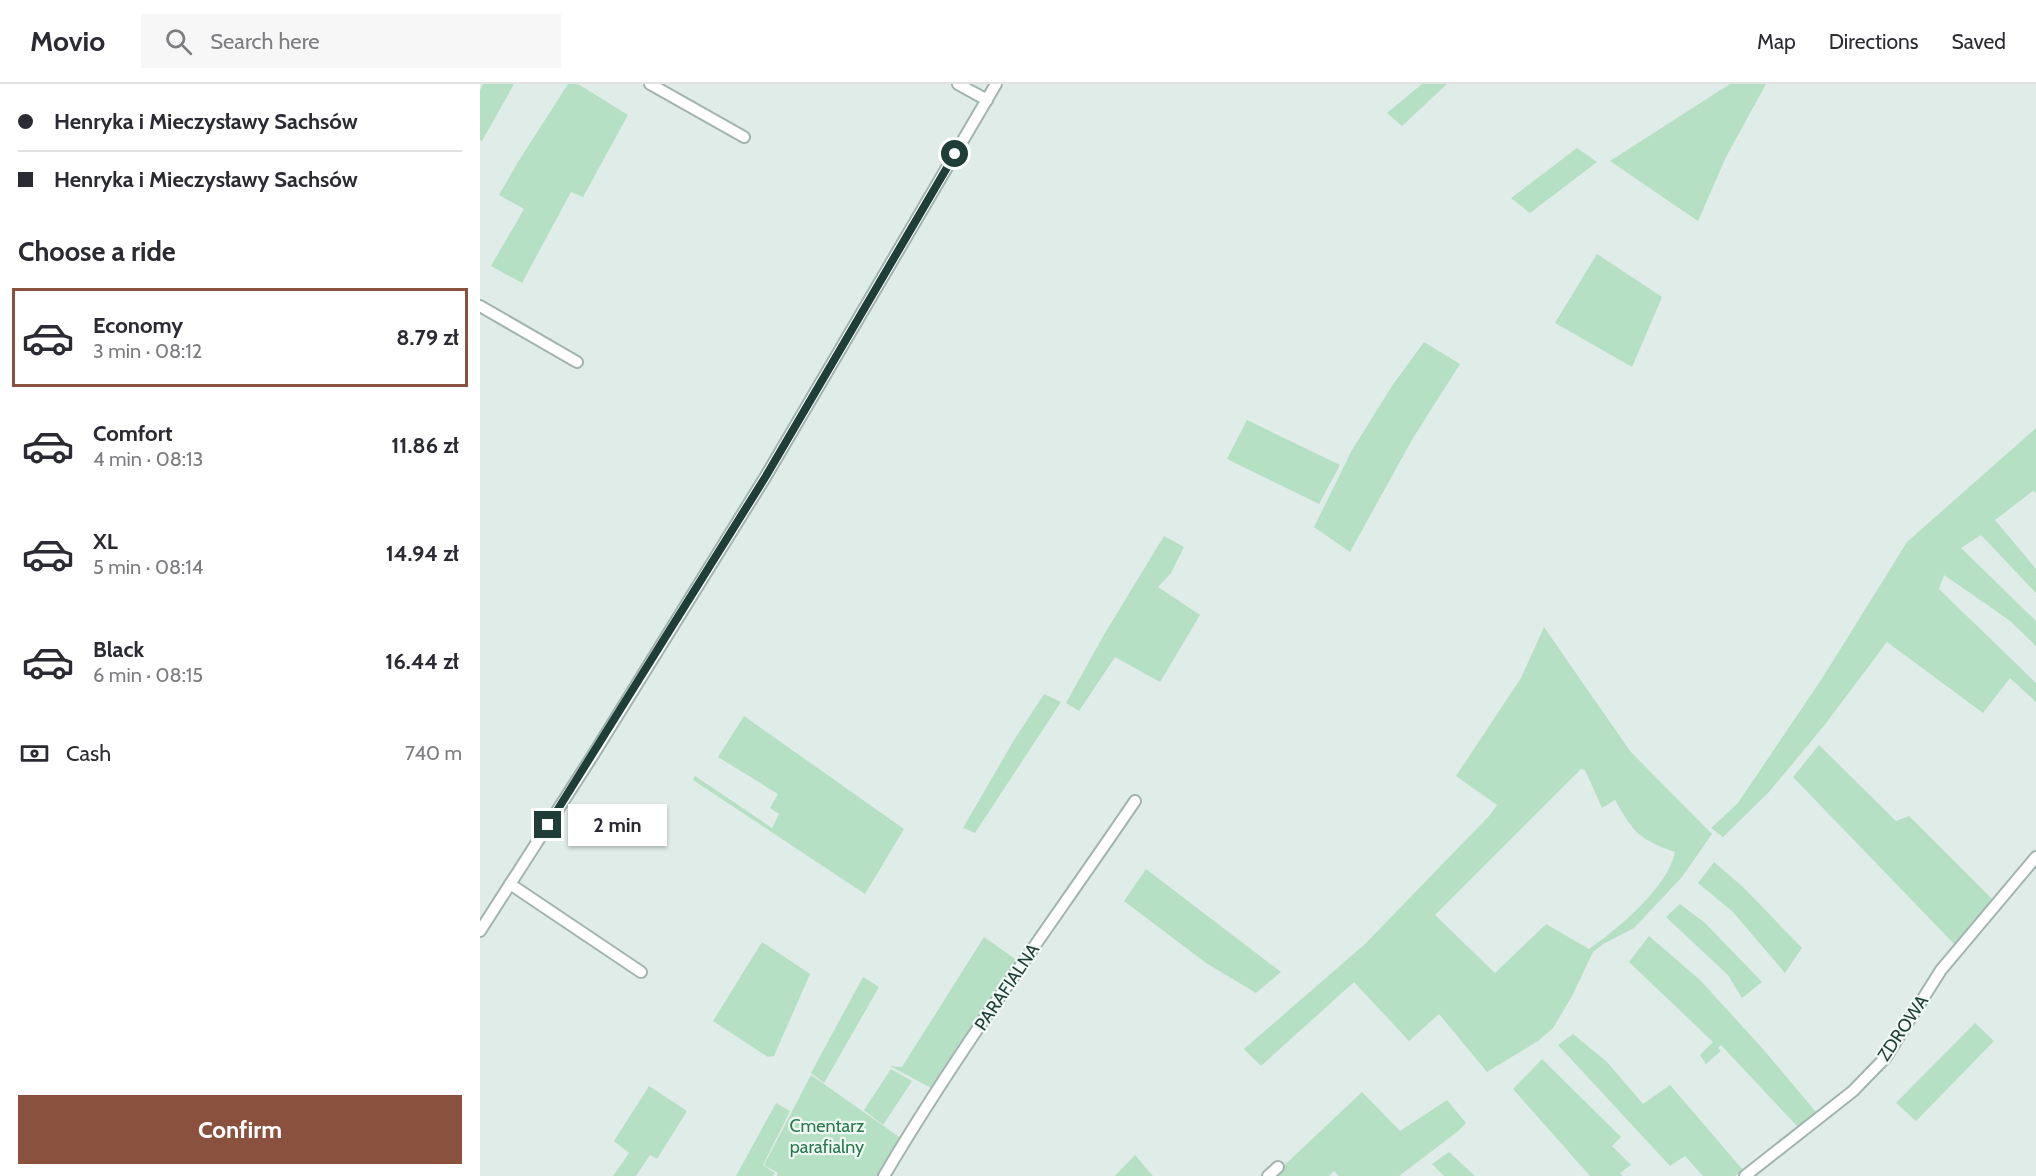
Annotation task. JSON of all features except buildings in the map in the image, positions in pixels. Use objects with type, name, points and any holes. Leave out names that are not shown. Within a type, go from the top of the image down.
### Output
[{"type":"street","points":[[650,84],[744,137]]},
{"type":"street","points":[[958,84],[986,101]]},
{"type":"street","points":[[480,931],[612,725],[766,476],[996,84]]},
{"type":"street","points":[[480,306],[577,362]]},
{"type":"street","name":"PARAFIALNA","points":[[884,1176],[1021,965],[1135,801]]},
{"type":"street","name":"ZDROWA","points":[[1745,1176],[1870,1076],[1886,1057],[1941,970],[2036,857]]},
{"type":"street","points":[[510,884],[641,972]]},
{"type":"street","points":[[1268,1176],[1278,1167]]},
{"type":"green space","points":[[483,84],[514,84],[482,141],[480,140],[480,90]]},
{"type":"green space","points":[[568,84],[578,84],[628,115],[583,197],[571,192],[522,283],[491,266],[524,209],[499,195]]},
{"type":"green space","points":[[1422,84],[1447,84],[1402,126],[1387,113]]},
{"type":"green space","points":[[1730,84],[1766,84],[1726,157],[1698,221],[1610,161]]},
{"type":"green space","points":[[1577,148],[1597,162],[1530,213],[1511,198]]},
{"type":"green space","points":[[1597,254],[1662,297],[1632,367],[1555,323]]},
{"type":"green space","points":[[1424,342],[1460,364],[1413,438],[1350,552],[1314,527],[1352,450],[1392,386]]},
{"type":"green space","points":[[1247,420],[1340,465],[1319,504],[1227,459]]},
{"type":"green space","points":[[2036,428],[2036,493],[2033,491],[1995,520],[2036,569],[2036,593],[1981,535],[1961,548],[2036,621],[2036,646],[2009,620],[1944,575],[1939,589],[2036,683],[2036,702],[2010,678],[1983,713],[1887,642],[1823,727],[1769,792],[1723,837],[1711,828],[1738,803],[1823,677],[1907,542]]},
{"type":"green space","points":[[1164,536],[1184,547],[1171,573],[1158,587],[1200,615],[1160,682],[1115,657],[1079,711],[1066,703]]},
{"type":"green space","points":[[1544,627],[1630,751],[1712,834],[1682,877],[1634,928],[1603,944],[1593,952],[1571,998],[1553,1028],[1538,1041],[1487,1072],[1439,1014],[1409,1041],[1354,982],[1261,1066],[1244,1049],[1365,944],[1490,815],[1497,805],[1456,776],[1521,678]],"holes":[[[1581,769],[1585,770],[1602,808],[1615,800],[1638,834],[1675,852],[1670,865],[1663,879],[1640,906],[1589,949],[1546,924],[1495,973],[1435,915]]]},
{"type":"green space","points":[[1044,694],[1061,702],[975,833],[963,828],[1014,740]]},
{"type":"green space","points":[[744,716],[904,829],[865,894],[693,780],[695,776],[772,828],[779,814],[770,808],[778,794],[718,757]]},
{"type":"green space","points":[[1819,745],[1896,821],[1909,816],[1997,904],[1959,949],[1793,777]]},
{"type":"green space","points":[[1714,862],[1743,887],[1802,948],[1785,973],[1733,912],[1698,883]]},
{"type":"green space","points":[[1146,869],[1281,972],[1256,993],[1206,963],[1124,901]]},
{"type":"green space","points":[[1680,904],[1705,923],[1762,982],[1742,998],[1728,975],[1666,917]]},
{"type":"green space","points":[[1649,936],[1700,980],[1816,1112],[1797,1126],[1721,1045],[1718,1048],[1721,1051],[1706,1064],[1700,1055],[1713,1042],[1629,962]]},
{"type":"green space","points":[[984,937],[1018,961],[933,1089],[890,1066],[902,1067]]},
{"type":"green space","points":[[762,942],[810,974],[774,1056],[768,1057],[713,1021]]},
{"type":"green space","points":[[863,977],[879,987],[824,1083],[811,1073]]},
{"type":"green space","points":[[1975,1023],[1994,1041],[1916,1121],[1896,1103]]},
{"type":"green space","points":[[1573,1034],[1607,1062],[1643,1104],[1670,1085],[1743,1170],[1735,1176],[1703,1176],[1685,1156],[1670,1166],[1558,1045]]},
{"type":"green space","points":[[1542,1059],[1621,1137],[1612,1146],[1631,1165],[1620,1173],[1623,1176],[1590,1176],[1513,1089]]},
{"type":"green space","points":[[891,1069],[912,1081],[883,1125],[864,1110]]},
{"type":"green space","name":"Cmentarz parafialny","points":[[811,1075],[902,1139],[880,1176],[777,1176],[778,1173],[764,1165]]},
{"type":"green space","points":[[649,1086],[687,1111],[657,1159],[650,1155],[636,1176],[613,1176],[629,1153],[614,1141]]},
{"type":"green space","points":[[1362,1092],[1400,1131],[1447,1100],[1466,1123],[1399,1176],[1339,1176],[1334,1171],[1329,1176],[1273,1176]]},
{"type":"green space","points":[[776,1103],[790,1111],[763,1165],[775,1173],[773,1176],[736,1176]]},
{"type":"green space","points":[[1449,1152],[1475,1176],[1444,1176],[1432,1164]]},
{"type":"green space","points":[[1135,1155],[1153,1176],[1115,1176]]},
{"type":"route","points":[[548,825],[766,476],[955,154]]}]
